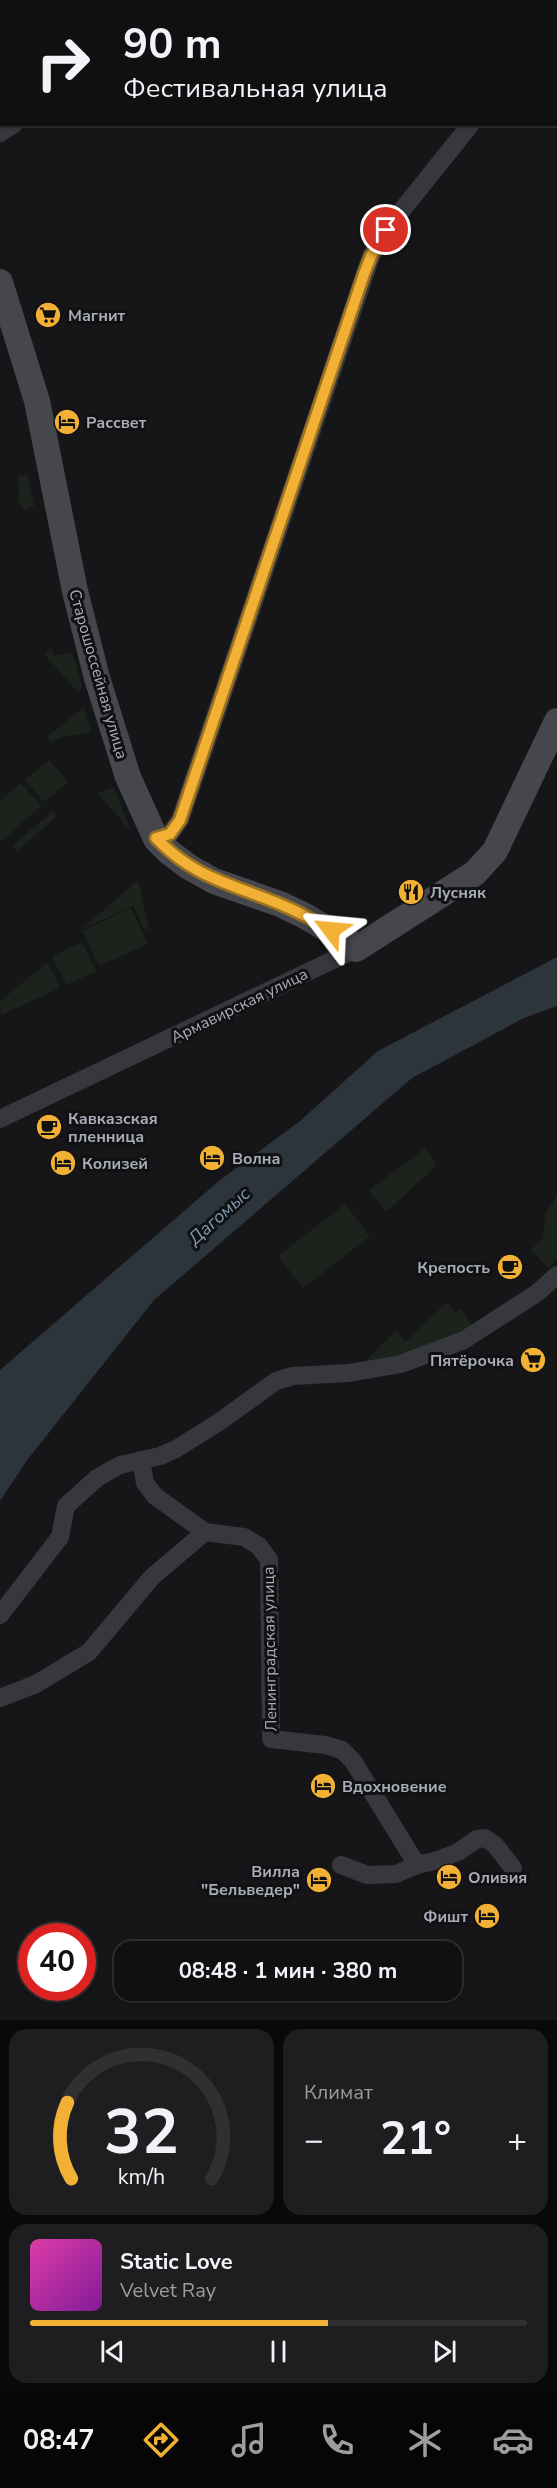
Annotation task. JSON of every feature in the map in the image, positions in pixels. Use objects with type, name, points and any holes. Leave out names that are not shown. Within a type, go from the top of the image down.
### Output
[{"type":"street","points":[[156,838],[170,834],[180,820],[371,256],[386,230],[469,126]]},
{"type":"street","name":"Старошоссейная улица","points":[[0,282],[37,401],[75,591],[97,678],[128,777],[156,838],[169,852],[189,867],[214,881],[280,904],[341,936],[356,949]]},
{"type":"street","name":"Армавирская улица","points":[[0,1119],[356,949],[475,873],[495,851],[557,721]]},
{"type":"street","points":[[0,1615],[60,1537],[66,1506],[97,1478],[120,1465],[160,1456],[176,1449],[219,1422],[276,1381],[294,1376],[349,1373],[401,1364],[464,1340],[531,1297],[557,1275]]},
{"type":"street","name":"Ленинградская улица","points":[[141,1460],[145,1483],[155,1496],[204,1532],[244,1537],[260,1546],[269,1560],[271,1739],[325,1745],[342,1750],[353,1761],[417,1865]]},
{"type":"street","points":[[0,1698],[36,1684],[89,1652],[152,1577],[204,1532]]},
{"type":"street","points":[[341,1865],[367,1875],[396,1874],[458,1852],[477,1839],[485,1838],[495,1845],[513,1868]]},
{"type":"shaded area","points":[[27,474],[34,506],[24,510],[17,500],[20,492],[17,476]]},
{"type":"shaded area","points":[[51,648],[54,656],[72,652],[82,687],[78,692],[45,655]]},
{"type":"shaded area","points":[[84,707],[91,732],[66,736],[52,743],[47,737]]},
{"type":"shaded area","points":[[49,760],[68,782],[44,802],[25,780]]},
{"type":"shaded area","points":[[21,783],[41,806],[0,842],[0,801]]},
{"type":"shaded area","points":[[114,787],[130,830],[97,793]]},
{"type":"shaded area","points":[[53,811],[57,816],[17,851],[12,846]]},
{"type":"shaded area","points":[[138,880],[149,928],[145,930],[133,906],[82,929]]},
{"type":"shaded area","points":[[131,908],[148,944],[99,966],[83,931]]},
{"type":"shaded area","points":[[82,942],[96,971],[66,985],[52,956]]},
{"type":"shaded area","points":[[48,962],[60,988],[1,1015],[0,1001]]},
{"type":"shaded area","points":[[425,1148],[436,1164],[434,1168],[386,1212],[369,1190]]},
{"type":"shaded area","points":[[557,1196],[557,1259],[549,1268],[531,1250],[543,1238],[545,1214]]},
{"type":"shaded area","points":[[345,1204],[370,1236],[303,1288],[278,1256]]},
{"type":"shaded area","points":[[447,1302],[456,1313],[461,1309],[472,1325],[444,1344],[365,1368],[359,1364],[396,1331],[406,1342]]},
{"type":"water","name":"Дагомыс","points":[[557,957],[557,1006],[524,1018],[412,1078],[154,1300],[28,1459],[0,1501],[0,1370],[220,1180],[300,1121],[378,1051]]},
{"type":"place","name":"Магнит","points":[[48,315]]},
{"type":"place","name":"Рассвет","points":[[67,422]]},
{"type":"place","name":"Лусняк","points":[[411,892]]},
{"type":"place","name":"Кавказская пленница","points":[[49,1127]]},
{"type":"place","name":"Волна","points":[[212,1158]]},
{"type":"place","name":"Колизей","points":[[63,1163]]},
{"type":"place","name":"Крепость","points":[[510,1267]]},
{"type":"place","name":"Пятёрочка","points":[[533,1360]]},
{"type":"place","name":"Вдохновение","points":[[323,1786]]},
{"type":"place","name":"Оливия","points":[[449,1877]]},
{"type":"place","name":"Вилла \"Бельведер\"","points":[[319,1880]]},
{"type":"place","name":"Фишт","points":[[487,1916]]},
{"type":"route","points":[[331,930],[280,904],[214,881],[189,867],[169,852],[156,838],[170,834],[180,820],[364,274],[386,230]]}]
